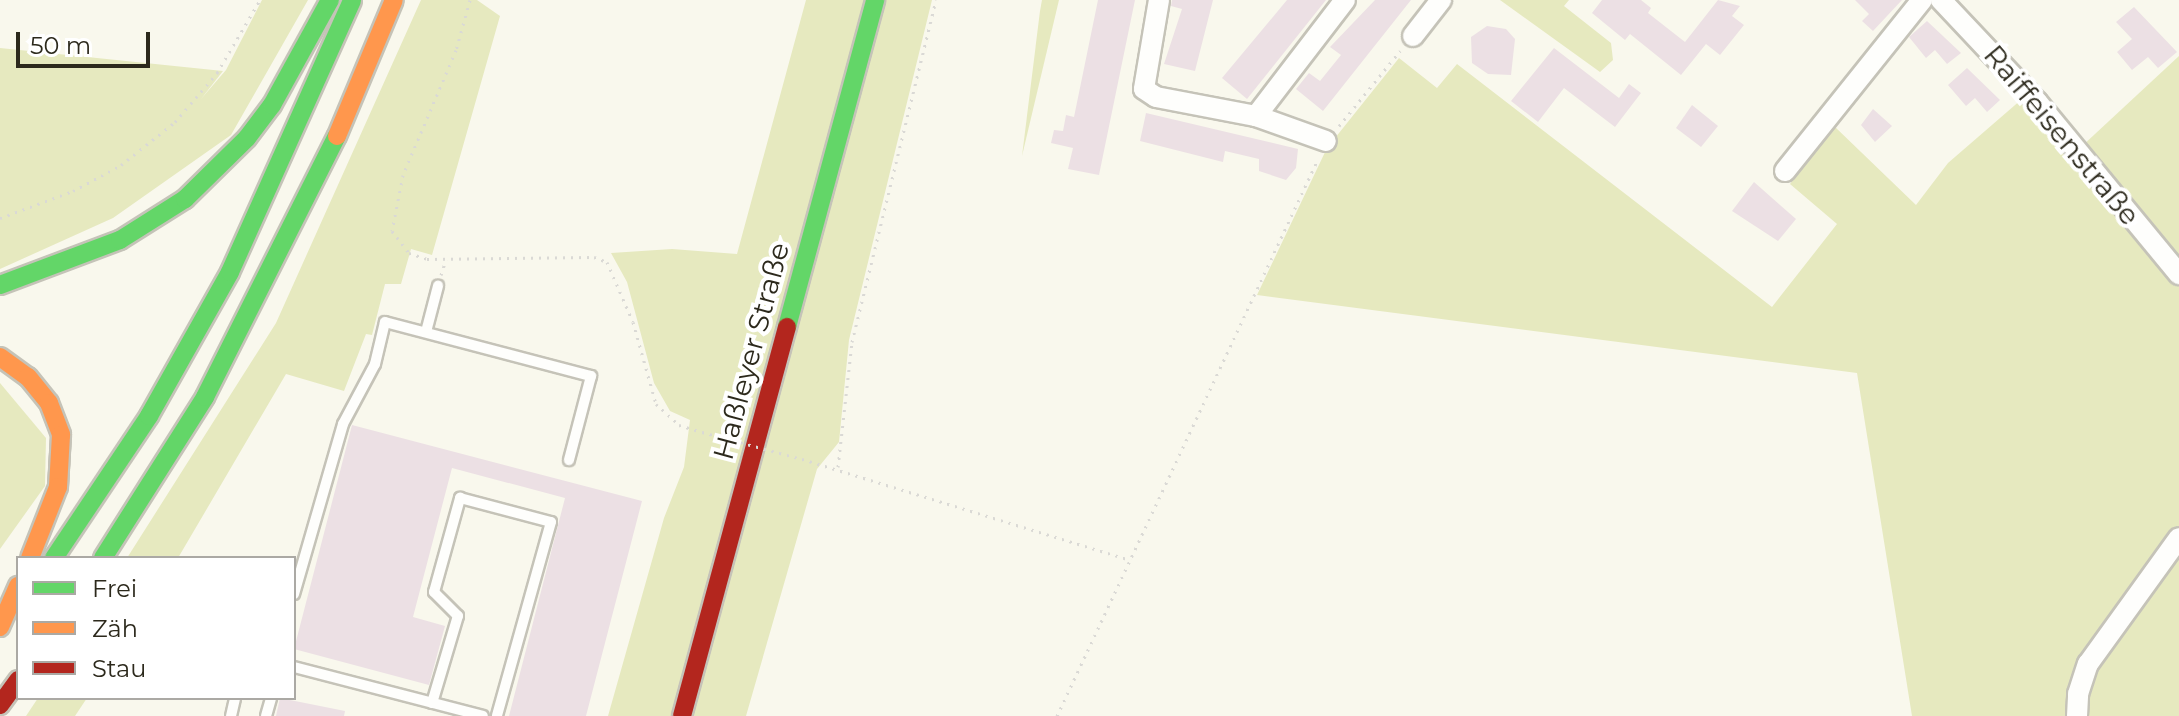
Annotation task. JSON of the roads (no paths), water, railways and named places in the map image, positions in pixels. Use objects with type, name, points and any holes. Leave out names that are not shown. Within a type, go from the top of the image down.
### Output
[{"type":"main road","points":[[0,285],[120,240],[185,199],[237,149],[272,105],[330,0]]},
{"type":"main road","points":[[55,556],[149,416],[230,272],[352,0]]},
{"type":"main road","points":[[104,556],[205,397],[262,291],[359,91],[394,0]]},
{"type":"main road","name":"Haßleyer Straße","points":[[682,716],[875,0]]},
{"type":"main road","points":[[0,357],[28,377],[49,403],[61,435],[58,487],[31,556]]},
{"type":"main road","points":[[0,627],[16,591]]},
{"type":"main road","points":[[0,633],[16,611]]},
{"type":"main road","points":[[0,705],[16,683]]},
{"type":"street","points":[[1159,0],[1144,89],[1156,97],[1256,116],[1326,141]]},
{"type":"street","points":[[1256,116],[1345,0]]},
{"type":"street","points":[[1413,36],[1441,0]]},
{"type":"street","points":[[1785,171],[1922,0]]},
{"type":"street","name":"Raiffeisenstraße","points":[[1941,0],[2038,103],[2179,274]]},
{"type":"street","points":[[2077,716],[2078,694],[2088,664],[2179,538]]},
{"type":"lane","points":[[426,332],[438,286]]},
{"type":"lane","points":[[296,587],[343,424],[375,364],[385,322],[591,376],[569,460]]},
{"type":"lane","points":[[437,708],[458,616],[434,592],[460,498],[551,522],[497,716]]},
{"type":"lane","points":[[296,668],[437,708],[483,716]]}]
